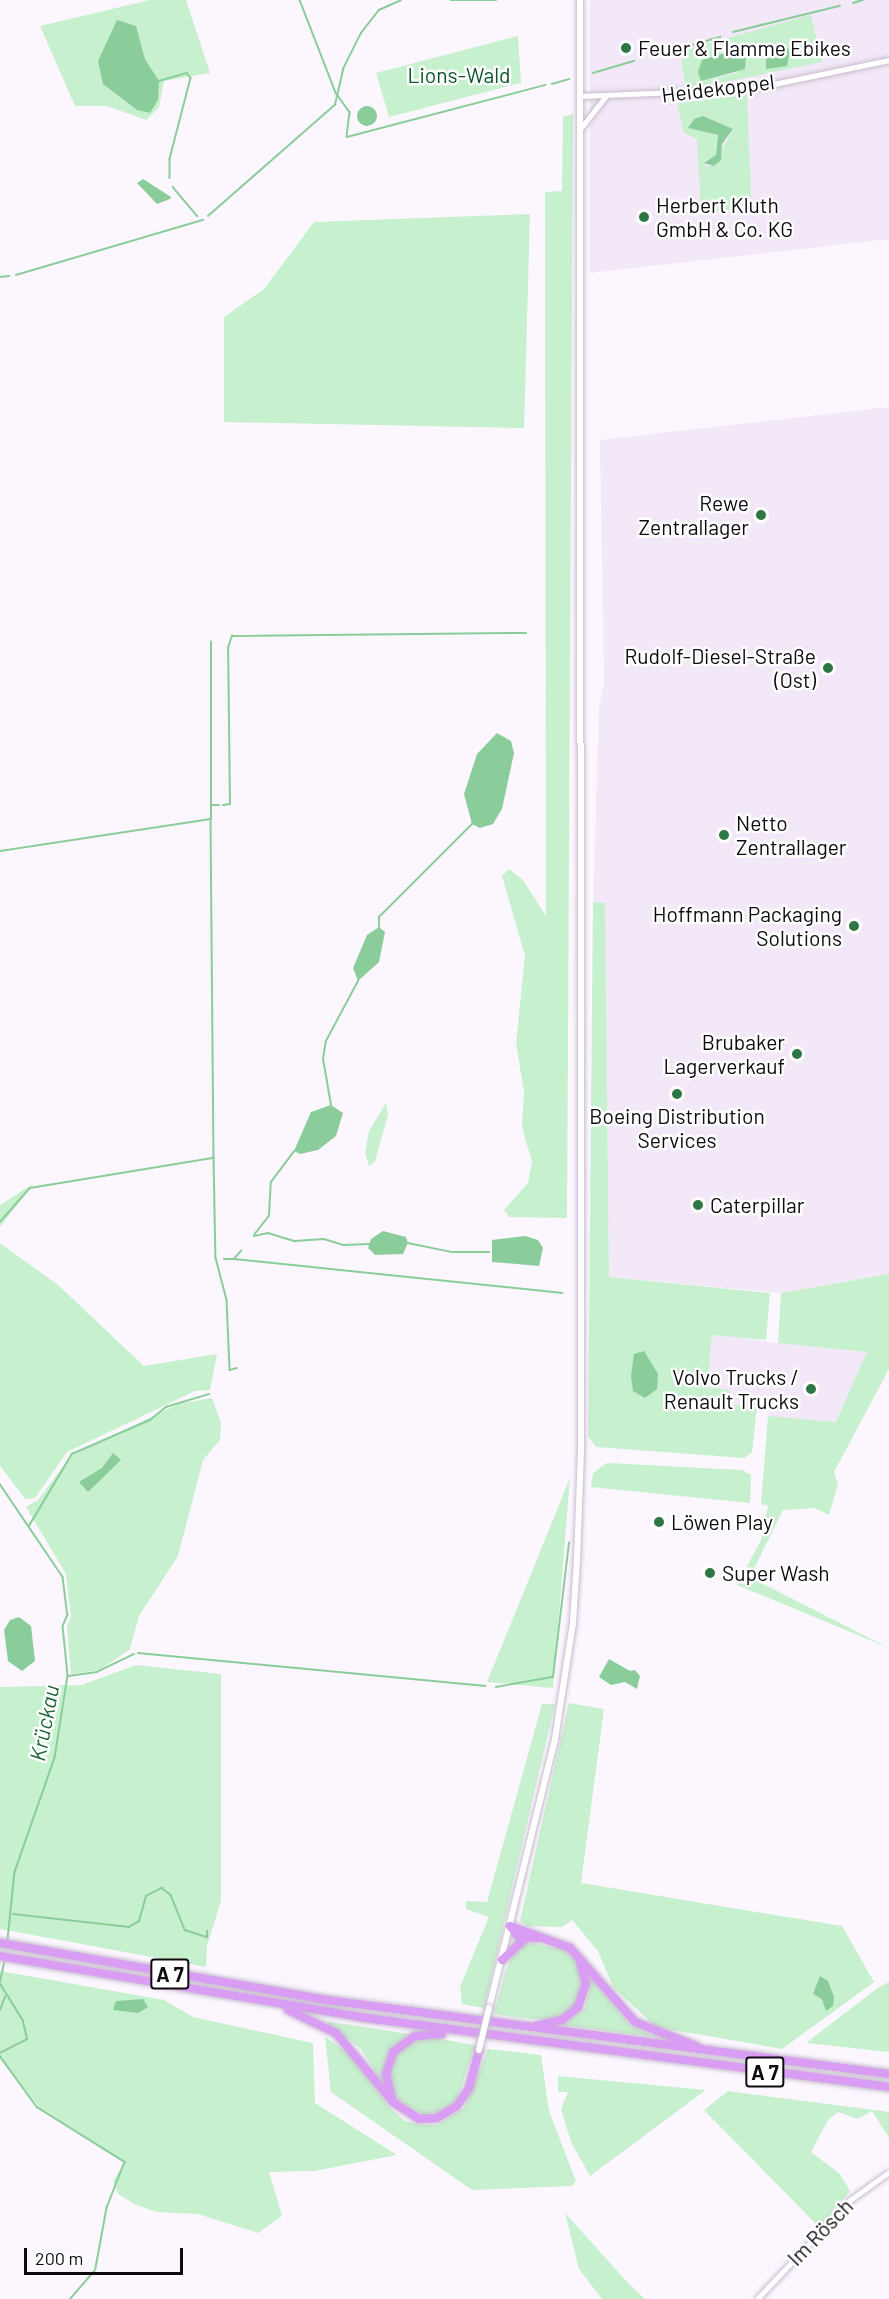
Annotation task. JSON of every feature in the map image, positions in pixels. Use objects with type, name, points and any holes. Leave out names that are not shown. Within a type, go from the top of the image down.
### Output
[{"type":"highway","points":[[510,1926],[516,1935],[541,1938]]},
{"type":"highway","points":[[510,1926],[577,1954],[616,2003],[640,2025],[722,2054]]},
{"type":"highway","points":[[502,1960],[527,1938]]},
{"type":"highway","name":"A 7","points":[[0,1943],[521,2028],[889,2074]]},
{"type":"highway","points":[[521,2028],[556,2023],[578,2007],[586,1984],[577,1954]]},
{"type":"highway","name":"A 7","points":[[5,1957],[270,2003],[470,2034],[889,2087]]},
{"type":"highway","points":[[270,2003],[336,2032],[393,2102],[419,2119],[444,2115],[466,2093],[479,2050]]},
{"type":"highway","points":[[393,2102],[388,2063],[403,2042],[426,2034],[470,2034]]},
{"type":"main road","points":[[479,2050],[561,1703],[573,1623],[581,1456],[580,0]]},
{"type":"street","name":"Heidekoppel","points":[[580,96],[605,97],[750,89],[889,60]]},
{"type":"street","points":[[580,129],[605,97]]},
{"type":"street","name":"Im Rösch","points":[[757,2299],[850,2200],[889,2172]]},
{"type":"shaded area","points":[[590,0],[889,0],[889,239],[590,273]]},
{"type":"shaded area","points":[[117,20],[136,26],[145,59],[159,81],[158,100],[150,113],[137,110],[103,84],[98,61]]},
{"type":"shaded area","points":[[783,43],[790,51],[787,66],[766,69],[766,56]]},
{"type":"shaded area","points":[[738,49],[746,56],[745,69],[701,81],[698,72],[702,60]]},
{"type":"shaded area","points":[[363,106],[371,106],[377,112],[377,120],[371,126],[363,126],[357,120],[357,112]]},
{"type":"shaded area","points":[[703,116],[733,129],[722,144],[721,160],[714,166],[704,163],[716,155],[718,135],[688,128],[694,119]]},
{"type":"shaded area","points":[[143,179],[171,197],[170,199],[157,204],[137,183]]},
{"type":"shaded area","points":[[889,407],[889,1274],[781,1293],[609,1277],[605,904],[593,902],[599,708],[604,683],[600,440]]},
{"type":"shaded area","points":[[497,733],[511,741],[514,753],[502,809],[493,824],[480,828],[472,824],[464,794],[477,754]]},
{"type":"shaded area","points":[[379,927],[385,932],[379,962],[358,981],[353,968],[367,935]]},
{"type":"shaded area","points":[[331,1105],[343,1113],[336,1136],[318,1150],[300,1154],[294,1151],[311,1112]]},
{"type":"shaded area","points":[[383,1231],[406,1237],[408,1243],[403,1254],[375,1255],[368,1248],[371,1239]]},
{"type":"shaded area","points":[[525,1236],[538,1240],[543,1248],[539,1266],[492,1262],[492,1240]]},
{"type":"shaded area","points":[[712,1334],[868,1352],[836,1422],[768,1416],[769,1408],[705,1402]]},
{"type":"shaded area","points":[[644,1351],[658,1374],[657,1389],[645,1398],[633,1391],[631,1376],[634,1354]]},
{"type":"shaded area","points":[[113,1453],[121,1460],[88,1492],[79,1482],[102,1468]]},
{"type":"shaded area","points":[[19,1617],[31,1626],[35,1661],[22,1671],[8,1661],[4,1630],[10,1620]]},
{"type":"shaded area","points":[[609,1659],[630,1671],[635,1670],[640,1676],[637,1689],[625,1682],[611,1685],[599,1677]]},
{"type":"shaded area","points":[[820,1976],[828,1981],[834,1997],[833,2006],[826,2011],[822,1999],[813,1994]]},
{"type":"shaded area","points":[[143,1999],[148,2007],[138,2013],[113,2010],[116,2001]]},
{"type":"green space","points":[[150,0],[186,0],[210,73],[164,81],[159,107],[146,120],[107,106],[75,106],[40,26]],"holes":[[[117,21],[136,26],[145,59],[159,81],[109,38]]]},
{"type":"green space","points":[[811,15],[822,62],[686,90],[680,51]],"holes":[[[739,49],[746,56],[736,73],[701,81],[720,54]]]},
{"type":"green space","name":"Lions-Wald","points":[[518,36],[521,83],[389,117],[376,73]]},
{"type":"green space","points":[[747,95],[751,197],[742,198],[743,208],[701,213],[697,139],[684,133],[677,103]],"holes":[[[703,116],[733,129],[714,166],[705,166],[705,161],[715,156],[718,135],[688,128],[693,119]]]},
{"type":"green space","points":[[573,114],[567,1218],[509,1217],[504,1210],[528,1183],[532,1162],[522,1127],[524,1092],[516,1043],[525,956],[502,876],[509,869],[523,880],[546,916],[545,192],[562,191],[563,117]]},
{"type":"green space","points":[[530,214],[524,428],[224,422],[224,317],[264,289],[314,222]]},
{"type":"green space","points":[[593,902],[605,903],[609,1277],[770,1293],[766,1340],[712,1335],[707,1387],[730,1390],[729,1402],[706,1402],[757,1407],[752,1452],[744,1458],[596,1447],[588,1436]]},
{"type":"green space","points":[[386,1103],[388,1115],[375,1161],[369,1166],[365,1153],[369,1131]]},
{"type":"green space","points":[[34,1183],[0,1227],[0,1205]]},
{"type":"green space","points":[[0,1243],[58,1285],[144,1366],[217,1354],[210,1390],[195,1391],[67,1452],[35,1498],[25,1499],[0,1466]]},
{"type":"green space","points":[[889,1274],[889,1369],[834,1472],[838,1484],[829,1515],[815,1508],[783,1510],[750,1577],[889,1648],[737,1585],[761,1540],[768,1506],[761,1504],[768,1416],[836,1422],[867,1352],[778,1343],[781,1293]]},
{"type":"green space","points":[[212,1398],[221,1423],[220,1440],[203,1460],[178,1556],[139,1616],[130,1649],[100,1670],[71,1674],[67,1626],[71,1617],[66,1574],[26,1507],[38,1500],[71,1456],[178,1404]]},
{"type":"green space","points":[[607,1463],[742,1470],[751,1475],[750,1503],[591,1487],[593,1473]]},
{"type":"green space","points":[[570,1478],[553,1688],[487,1682]]},
{"type":"green space","points":[[136,1665],[221,1674],[221,1901],[207,1946],[206,1967],[0,1929],[0,1687],[82,1685]]},
{"type":"green space","points":[[569,1703],[604,1709],[581,1883],[842,1926],[874,1982],[782,2049],[656,2027],[613,1987],[598,1951],[572,1920],[562,1927],[527,1926],[520,1921]]},
{"type":"green space","points":[[542,1704],[555,1704],[484,2008],[462,2004],[460,1987],[489,1917],[466,1909],[466,1901],[487,1902]]},
{"type":"green space","points":[[526,1942],[564,1950],[577,1962],[584,1977],[582,1996],[572,2012],[559,2018],[531,2019],[494,2014],[505,1972],[517,1946]]},
{"type":"green space","points":[[0,1971],[164,2000],[193,2017],[313,2043],[315,2103],[397,2155],[314,2171],[269,2172],[282,2216],[258,2233],[198,2214],[157,2212],[136,2205],[118,2194],[113,2181],[125,2162],[38,2106],[0,2058]]},
{"type":"green space","points":[[589,1976],[630,2025],[659,2038],[563,2025],[585,2008],[591,1985]]},
{"type":"green space","points":[[889,1982],[889,2052],[806,2043],[879,1987]]},
{"type":"green space","points":[[325,2021],[410,2034],[387,2053],[382,2082],[361,2049]]},
{"type":"green space","points":[[325,2037],[354,2057],[389,2107],[405,2121],[423,2125],[437,2125],[464,2108],[488,2049],[541,2055],[549,2111],[576,2181],[572,2186],[472,2190],[331,2092]]},
{"type":"green space","points":[[430,2037],[475,2045],[457,2100],[444,2111],[423,2115],[394,2097],[388,2077],[398,2050],[415,2039]]},
{"type":"green space","points":[[558,2076],[706,2090],[590,2176],[571,2142],[561,2109],[568,2092],[558,2092]]},
{"type":"green space","points":[[728,2091],[889,2112],[889,2138],[872,2111],[858,2119],[838,2112],[828,2120],[811,2152],[840,2174],[850,2191],[820,2228],[704,2110]]},
{"type":"green space","points":[[565,2213],[645,2299],[602,2299],[579,2269]]},
{"type":"waterway","points":[[300,0],[336,93],[350,112],[347,137],[545,85]]},
{"type":"waterway","points":[[208,216],[335,105],[343,69],[361,33],[379,10],[401,0]]},
{"type":"waterway","points":[[451,0],[496,0]]},
{"type":"waterway","points":[[853,3],[863,0]]},
{"type":"waterway","points":[[733,32],[840,6]]},
{"type":"waterway","points":[[657,55],[720,37]]},
{"type":"waterway","points":[[593,73],[634,61]]},
{"type":"waterway","points":[[159,81],[187,73],[191,78],[170,159],[170,178]]},
{"type":"waterway","points":[[552,84],[569,79]]},
{"type":"waterway","points":[[173,187],[197,216]]},
{"type":"waterway","points":[[16,275],[203,220]]},
{"type":"waterway","points":[[0,277],[9,276]]},
{"type":"waterway","points":[[223,805],[230,804],[228,648],[232,636],[526,633]]},
{"type":"waterway","points":[[0,851],[211,819],[211,642]]},
{"type":"waterway","points":[[211,805],[219,805]]},
{"type":"waterway","points":[[211,819],[214,1157]]},
{"type":"waterway","points":[[379,927],[379,917],[472,824]]},
{"type":"waterway","points":[[331,1105],[323,1059],[326,1041],[358,981]]},
{"type":"waterway","points":[[254,1235],[269,1216],[271,1182],[294,1151]]},
{"type":"waterway","points":[[0,1222],[30,1188],[214,1158],[216,1258],[227,1300],[230,1370],[237,1368]]},
{"type":"waterway","points":[[254,1236],[268,1233],[295,1241],[324,1239],[344,1245],[369,1244]]},
{"type":"waterway","points":[[408,1243],[452,1252],[489,1252]]},
{"type":"waterway","points":[[224,1259],[234,1259],[241,1251]]},
{"type":"waterway","points":[[234,1259],[562,1293]]},
{"type":"waterway","points":[[29,1526],[72,1454],[150,1420],[166,1407],[209,1394]]},
{"type":"waterway","name":"Krückau","points":[[0,1484],[63,1577],[68,1615],[63,1626],[68,1676],[55,1758],[15,1872],[8,1940]]},
{"type":"waterway","points":[[496,1687],[553,1677],[569,1543]]},
{"type":"waterway","points":[[138,1653],[485,1686]]},
{"type":"waterway","points":[[68,1676],[97,1672],[134,1654]]},
{"type":"waterway","points":[[13,1914],[129,1927],[139,1921],[146,1896],[162,1888],[171,1895],[185,1930],[207,1937],[207,1931]]},
{"type":"waterway","name":"Krückau","points":[[0,1982],[5,1959]]},
{"type":"waterway","name":"Krückau","points":[[0,1984],[23,2021],[27,2039],[0,2053]]},
{"type":"waterway","points":[[0,2010],[5,1997]]},
{"type":"waterway","points":[[0,2056],[37,2107],[125,2162],[107,2208],[96,2268]]},
{"type":"waterway","points":[[70,2299],[95,2270]]},
{"type":"place","name":"Feuer & Flamme Ebikes","points":[[626,48]]},
{"type":"place","name":"Herbert Kluth GmbH & Co. KG","points":[[644,217]]},
{"type":"place","name":"Rewe Zentrallager","points":[[761,515]]},
{"type":"place","name":"Rudolf-Diesel-Straße (Ost)","points":[[828,668]]},
{"type":"place","name":"Netto Zentrallager","points":[[724,835]]},
{"type":"place","name":"Hoffmann Packaging Solutions","points":[[854,926]]},
{"type":"place","name":"Brubaker Lagerverkauf","points":[[797,1054]]},
{"type":"place","name":"Boeing Distribution Services","points":[[677,1094]]},
{"type":"place","name":"Caterpillar","points":[[698,1205]]},
{"type":"place","name":"Volvo Trucks / Renault Trucks","points":[[811,1389]]},
{"type":"place","name":"Löwen Play","points":[[659,1522]]},
{"type":"place","name":"Super Wash","points":[[710,1573]]}]
